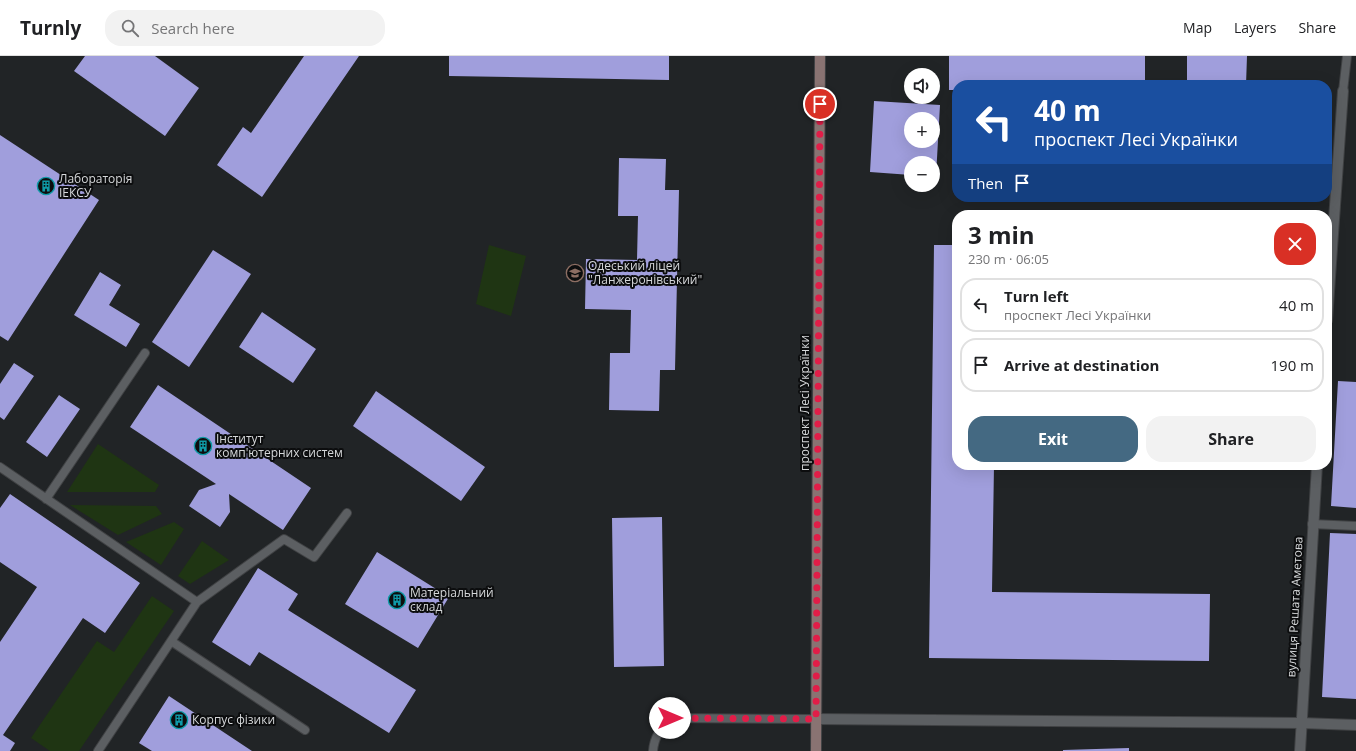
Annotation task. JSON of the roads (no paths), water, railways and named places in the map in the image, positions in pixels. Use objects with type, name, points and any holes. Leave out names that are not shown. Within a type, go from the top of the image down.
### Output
[{"type":"street","name":"проспект Лесі Українки","points":[[816,751],[820,56]]},
{"type":"street","points":[[1332,248],[1343,90]]},
{"type":"street","name":"вулиця Решата Аметова","points":[[1300,751],[1312,524],[1317,470]]},
{"type":"street","points":[[816,719],[1301,722],[1356,725]]},
{"type":"lane","points":[[1343,90],[1347,56]]},
{"type":"lane","points":[[46,498],[145,353]]},
{"type":"lane","points":[[0,467],[197,602]]},
{"type":"lane","points":[[98,751],[197,602],[284,539],[314,557],[347,513]]},
{"type":"lane","points":[[1312,524],[1356,526]]},
{"type":"lane","points":[[171,641],[305,730]]},
{"type":"lane","points":[[653,751],[653,742],[660,730],[670,718],[816,719]]},
{"type":"place","name":"Лабораторія ІЕКСУ","points":[[46,186]]},
{"type":"place","name":"Одеський ліцей \"Ланжеронівський\"","points":[[575,273]]},
{"type":"place","name":"Інститут комп'ютерних систем","points":[[203,446]]},
{"type":"place","name":"Матеріальний склад","points":[[397,600]]},
{"type":"place","name":"Корпус фізики","points":[[179,720]]}]
